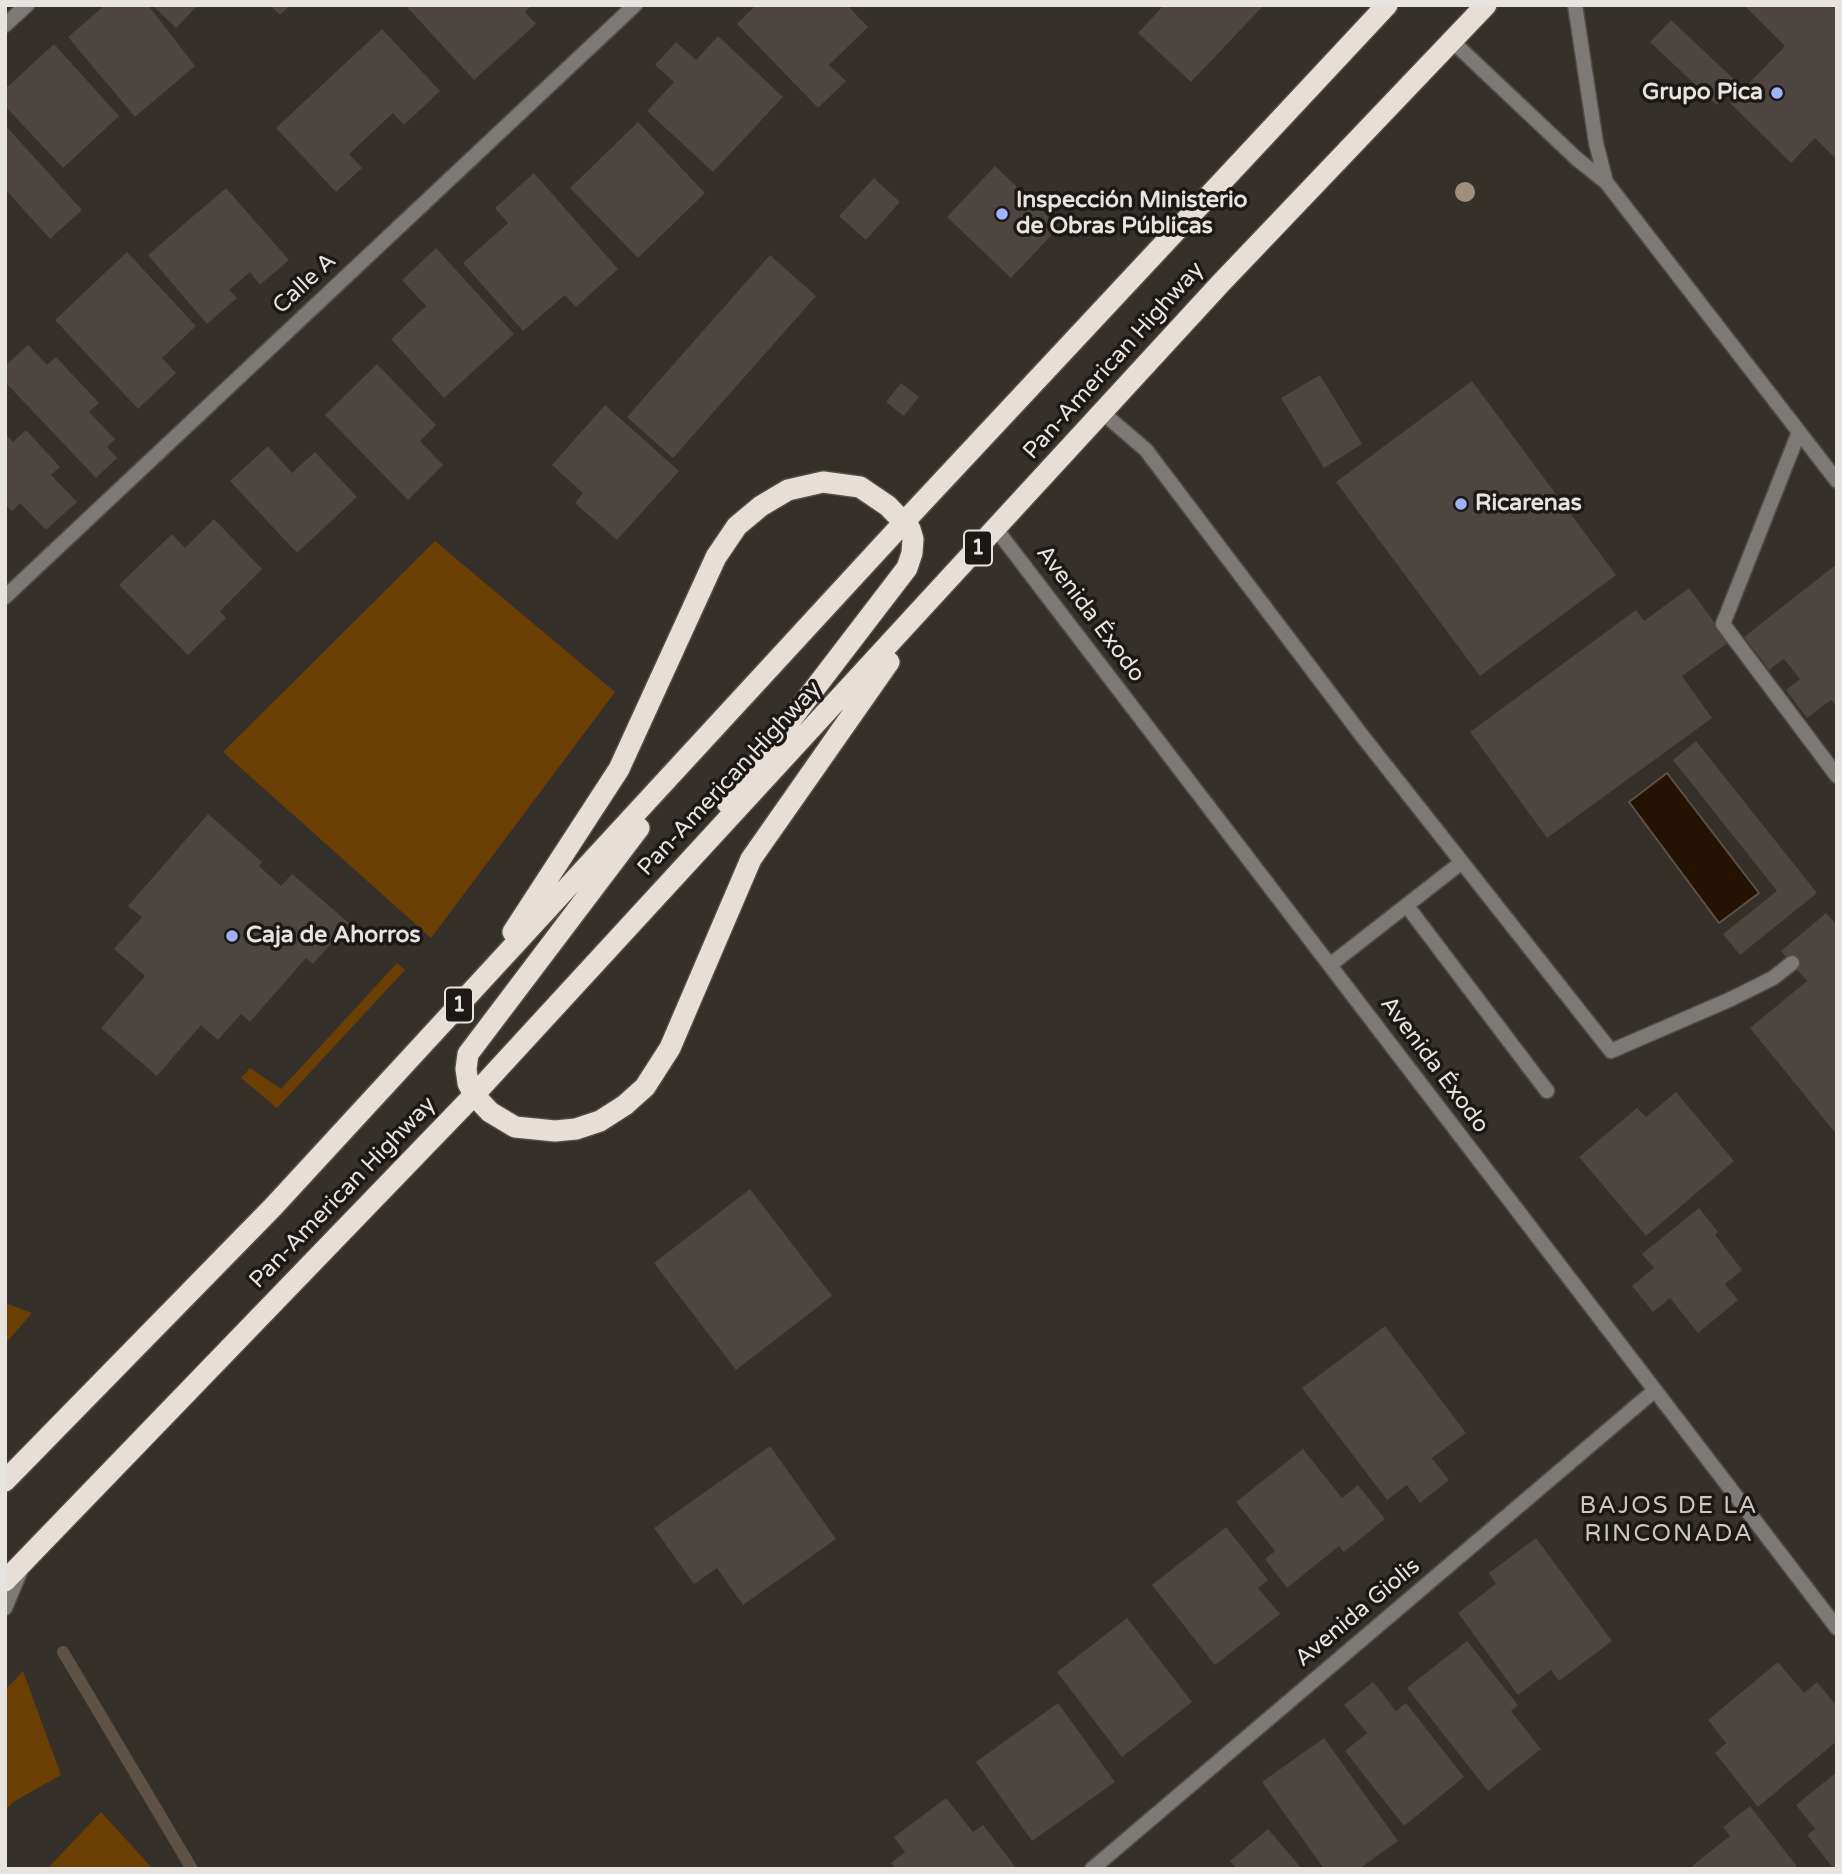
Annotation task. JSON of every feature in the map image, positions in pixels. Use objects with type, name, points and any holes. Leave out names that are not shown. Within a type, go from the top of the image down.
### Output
[{"type":"highway","name":"Pan-American Highway","points":[[5,1481],[273,1207],[905,521],[1387,5]]},
{"type":"highway","name":"Pan-American Highway","points":[[5,1581],[474,1095],[1215,290],[1486,5]]},
{"type":"highway","points":[[482,981],[619,769],[716,557],[737,526],[761,506],[788,490],[823,482],[860,487],[905,521],[913,539],[907,568],[650,904]]},
{"type":"highway","points":[[712,732],[468,1054],[467,1076],[474,1095],[490,1112],[515,1127],[555,1131],[576,1129],[600,1121],[625,1105],[645,1087],[670,1048],[751,859],[934,597]]},
{"type":"street","points":[[5,25],[27,5]]},
{"type":"street","name":"Calle A","points":[[5,597],[635,5]]},
{"type":"street","points":[[1575,5],[1596,143],[1606,182]]},
{"type":"street","points":[[1451,40],[1577,159],[1606,182],[1837,481]]},
{"type":"street","points":[[1103,413],[1146,450],[1363,737],[1611,1051],[1731,999],[1773,978],[1792,963]]},
{"type":"street","points":[[1799,432],[1723,624],[1837,776]]},
{"type":"street","name":"Avenida Éxodo","points":[[996,529],[1837,1628]]},
{"type":"street","points":[[1330,965],[1462,862]]},
{"type":"street","points":[[1407,906],[1547,1091]]},
{"type":"street","name":"Avenida Giolis","points":[[1092,1869],[1654,1391]]},
{"type":"street","points":[[5,1608],[26,1560]]},
{"type":"shaded area","points":[[435,541],[615,692],[431,938],[223,752]]},
{"type":"shaded area","points":[[1667,773],[1759,893],[1719,923],[1629,802]]},
{"type":"shaded area","points":[[397,963],[405,970],[277,1108],[241,1078],[250,1068],[281,1089]]},
{"type":"shaded area","points":[[5,1303],[32,1313],[5,1344]]},
{"type":"shaded area","points":[[23,1671],[61,1775],[13,1802],[5,1811],[5,1690]]},
{"type":"shaded area","points":[[101,1812],[153,1869],[47,1869]]},
{"type":"building","points":[[105,5],[148,5],[195,66],[135,117],[68,37]]},
{"type":"building","points":[[152,5],[198,5],[176,28]]},
{"type":"building","points":[[270,5],[290,5],[280,15]]},
{"type":"building","points":[[412,5],[532,5],[525,12],[536,24],[474,80],[408,8]]},
{"type":"building","points":[[756,5],[847,5],[868,27],[829,65],[846,81],[818,108],[737,24]]},
{"type":"building","points":[[1164,5],[1264,5],[1191,82],[1138,33]]},
{"type":"building","points":[[1744,5],[1837,5],[1837,160],[1815,138],[1791,163],[1730,103],[1785,46]]},
{"type":"building","points":[[1671,20],[1738,83],[1717,105],[1650,42]]},
{"type":"building","points":[[382,29],[440,91],[404,125],[393,113],[349,154],[362,168],[336,192],[276,128]]},
{"type":"building","points":[[718,36],[783,97],[713,172],[647,111],[674,82],[655,65],[676,42],[696,60]]},
{"type":"building","points":[[54,44],[119,116],[63,168],[5,106],[5,89]]},
{"type":"building","points":[[638,122],[705,193],[638,258],[570,188]]},
{"type":"building","points":[[5,125],[82,210],[50,239],[5,189]]},
{"type":"building","points":[[995,166],[1059,227],[1011,278],[947,217]]},
{"type":"building","points":[[534,173],[618,269],[576,307],[565,295],[523,331],[463,263],[508,223],[495,208]]},
{"type":"building","points":[[874,178],[900,202],[866,240],[839,216]]},
{"type":"building","points":[[226,188],[289,260],[260,285],[250,272],[229,290],[237,298],[207,324],[148,255]]},
{"type":"building","points":[[436,248],[514,334],[444,398],[391,339],[426,306],[402,280]]},
{"type":"building","points":[[127,252],[196,326],[162,358],[176,373],[138,409],[55,320]]},
{"type":"building","points":[[770,255],[816,296],[673,458],[627,417]]},
{"type":"building","points":[[28,345],[47,365],[56,357],[99,403],[89,412],[115,439],[107,447],[117,458],[96,478],[5,382],[5,366]]},
{"type":"building","points":[[377,364],[436,425],[420,441],[443,465],[408,500],[325,415]]},
{"type":"building","points":[[1320,375],[1362,444],[1324,468],[1281,398]]},
{"type":"building","points":[[1472,381],[1616,575],[1480,676],[1336,482]]},
{"type":"building","points":[[901,383],[919,397],[904,416],[886,402]]},
{"type":"building","points":[[605,405],[679,471],[617,540],[575,503],[583,493],[552,465]]},
{"type":"building","points":[[26,430],[60,467],[51,475],[77,502],[46,530],[20,503],[12,511],[5,504],[5,434],[13,442]]},
{"type":"building","points":[[268,446],[292,473],[315,452],[357,497],[297,553],[230,481]]},
{"type":"building","points":[[214,519],[262,569],[220,611],[226,618],[188,655],[119,585],[172,534],[185,548]]},
{"type":"building","points":[[1837,564],[1837,707],[1831,700],[1807,718],[1786,690],[1800,679],[1784,659],[1769,670],[1744,637]]},
{"type":"building","points":[[1689,588],[1729,642],[1682,676],[1712,718],[1547,838],[1470,732],[1636,610],[1644,621]]},
{"type":"building","points":[[1696,741],[1817,893],[1740,955],[1723,934],[1777,891],[1673,760]]},
{"type":"building","name":"Caja de Ahorros","points":[[208,814],[262,862],[259,866],[281,886],[292,874],[349,923],[313,964],[306,958],[250,1022],[241,1014],[218,1040],[201,1025],[157,1076],[101,1028],[145,976],[114,949],[142,917],[128,906]]},
{"type":"building","points":[[1826,913],[1837,925],[1837,1135],[1750,1028],[1807,981],[1781,951]]},
{"type":"building","points":[[1676,1092],[1734,1161],[1646,1236],[1579,1157],[1637,1108],[1646,1117]]},
{"type":"building","points":[[750,1189],[832,1296],[736,1370],[654,1263]]},
{"type":"building","points":[[1699,1208],[1718,1232],[1715,1235],[1742,1270],[1725,1284],[1738,1300],[1698,1333],[1670,1298],[1653,1312],[1632,1286],[1654,1268],[1642,1254]]},
{"type":"building","points":[[1385,1326],[1466,1433],[1432,1458],[1449,1480],[1420,1503],[1407,1485],[1387,1500],[1302,1388]]},
{"type":"building","points":[[770,1446],[836,1539],[743,1605],[717,1568],[694,1584],[654,1528]]},
{"type":"building","points":[[1303,1449],[1342,1498],[1358,1485],[1385,1519],[1344,1552],[1339,1546],[1287,1588],[1265,1559],[1275,1551],[1236,1502]]},
{"type":"building","points":[[1226,1527],[1268,1580],[1258,1588],[1280,1614],[1215,1665],[1152,1585]]},
{"type":"building","points":[[1536,1538],[1612,1641],[1559,1681],[1551,1670],[1518,1695],[1458,1613],[1496,1584],[1489,1573]]},
{"type":"building","points":[[1127,1618],[1192,1702],[1122,1757],[1057,1672]]},
{"type":"building","points":[[1467,1641],[1518,1705],[1511,1711],[1541,1749],[1488,1791],[1407,1688]]},
{"type":"building","points":[[1778,1662],[1804,1693],[1817,1682],[1837,1706],[1837,1741],[1758,1807],[1715,1753],[1726,1743],[1708,1720]]},
{"type":"building","points":[[1373,1682],[1396,1711],[1406,1703],[1464,1777],[1404,1826],[1345,1751],[1367,1733],[1344,1705]]},
{"type":"building","points":[[1058,1703],[1115,1782],[1032,1841],[976,1762]]},
{"type":"building","points":[[1324,1738],[1398,1841],[1359,1869],[1324,1869],[1262,1782]]},
{"type":"building","points":[[1837,1772],[1837,1869],[1834,1869],[1807,1835],[1815,1829],[1796,1805]]},
{"type":"building","points":[[946,1798],[973,1832],[983,1825],[1017,1869],[895,1869],[891,1863],[905,1852],[894,1837]]},
{"type":"building","points":[[1750,1806],[1799,1869],[1688,1869],[1730,1836],[1723,1827]]},
{"type":"building","points":[[1268,1829],[1302,1869],[1237,1869],[1230,1861]]},
{"type":"waterway","points":[[63,1652],[192,1869]]},
{"type":"place","name":"Grupo Pica","points":[[1777,93]]},
{"type":"place","name":"Inspección Ministerio de Obras Públicas","points":[[1002,214]]},
{"type":"place","name":"Ricarenas","points":[[1461,504]]},
{"type":"place","name":"Caja de Ahorros","points":[[232,936]]},
{"type":"district","name":"BAJOS DE LA RINCONADA","points":[[1669,1521]]}]
